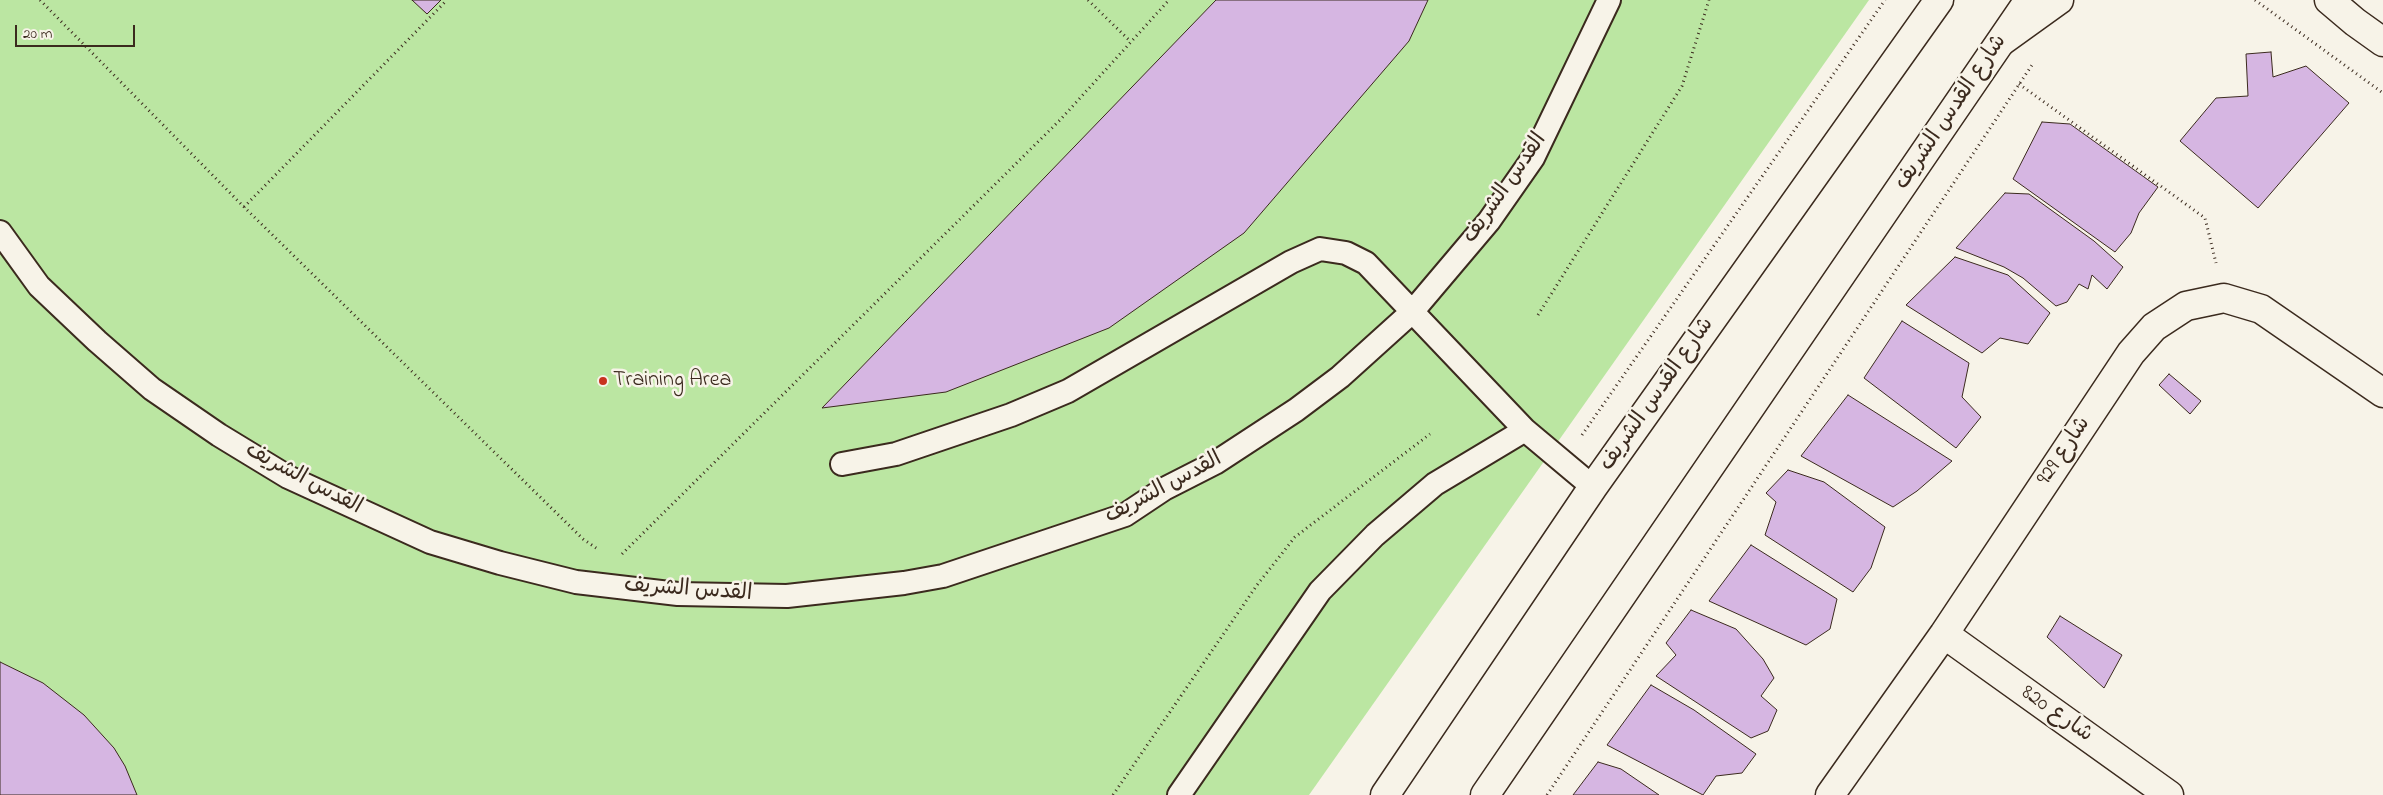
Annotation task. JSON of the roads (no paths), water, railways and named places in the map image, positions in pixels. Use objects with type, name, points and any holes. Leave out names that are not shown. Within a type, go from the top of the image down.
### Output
[{"type":"street","name":"شارع القدس الشريف","points":[[1385,795],[1397,784],[1593,487],[1939,0]]},
{"type":"street","name":"شارع القدس الشريف","points":[[1485,795],[2030,0]]},
{"type":"street","points":[[2001,42],[2059,0]]},
{"type":"street","points":[[2314,0],[2355,22]]},
{"type":"street","points":[[2329,0],[2383,42]]},
{"type":"street","name":"شارع 929","points":[[1830,795],[1944,634],[2131,353],[2154,327],[2186,306],[2224,298],[2261,309],[2383,392]]},
{"type":"street","name":"شارع 820","points":[[1944,634],[2169,795]]},
{"type":"lane","name":"القدس الشريف","points":[[0,232],[40,286],[97,341],[152,389],[219,435],[288,477],[430,542],[576,582],[678,594],[787,596],[904,583],[943,576],[1125,515],[1164,489],[1215,463],[1296,410],[1340,377],[1412,312],[1489,221],[1533,158],[1609,0]]},
{"type":"lane","points":[[842,464],[896,454],[1011,415],[1068,391],[1291,262],[1320,249],[1346,253],[1366,263],[1526,430],[1593,487]]},
{"type":"lane","points":[[1179,795],[1320,591],[1375,536],[1435,484],[1526,430]]},
{"type":"place","name":"Training Area","points":[[603,381]]}]
